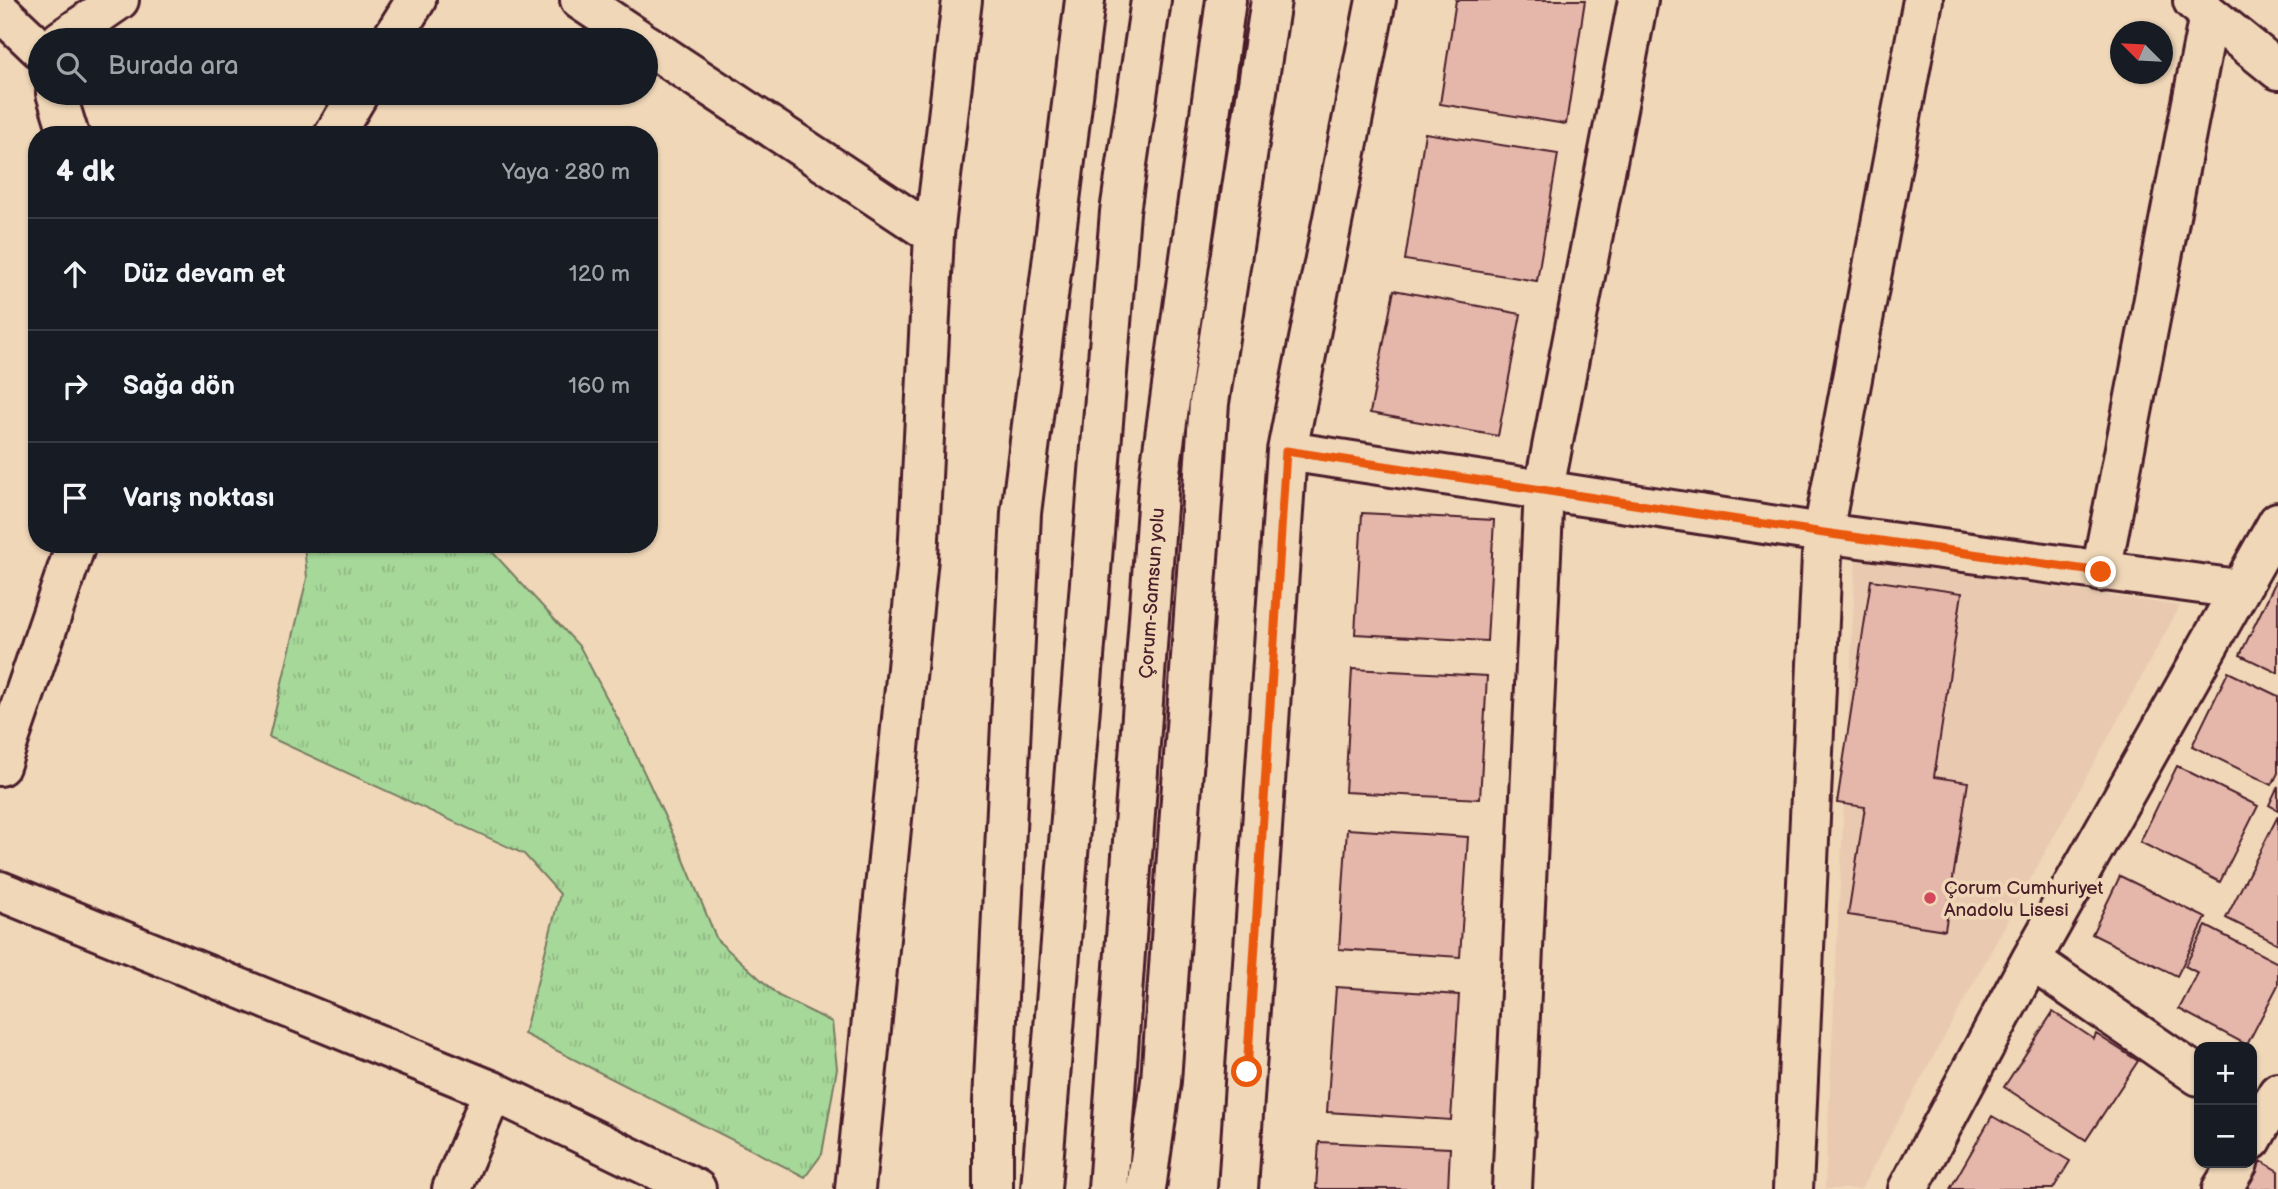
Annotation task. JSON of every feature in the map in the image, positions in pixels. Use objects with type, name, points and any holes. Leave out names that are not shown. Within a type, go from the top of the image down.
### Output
[{"type":"main road","points":[[78,28],[119,0]]},
{"type":"main road","points":[[398,28],[416,0]]},
{"type":"main road","points":[[580,0],[622,28]]},
{"type":"main road","points":[[855,1189],[918,558],[934,235],[962,0]]},
{"type":"main road","points":[[993,1189],[993,1103],[1021,513],[1084,0]]},
{"type":"main road","points":[[1041,1189],[1120,212],[1151,0]]},
{"type":"main road","name":"Çorum-Samsun yolu","points":[[1108,1189],[1159,479],[1226,0]]},
{"type":"main road","points":[[1146,1189],[1161,1081],[1209,402],[1271,0]]},
{"type":"main road","points":[[1238,1189],[1286,451],[1376,0]]},
{"type":"main road","points":[[1512,1189],[1544,489],[1638,0]]},
{"type":"main road","points":[[1793,1189],[1824,533],[1923,0]]},
{"type":"main road","points":[[2101,572],[2200,7],[2278,70]]},
{"type":"main road","points":[[0,11],[28,38]]},
{"type":"main road","points":[[658,52],[934,235]]},
{"type":"main road","points":[[60,105],[66,126]]},
{"type":"main road","points":[[339,126],[352,105]]},
{"type":"main road","points":[[1286,451],[1824,533],[2238,589]]},
{"type":"main road","points":[[1908,1189],[2031,960],[2278,522]]},
{"type":"main road","points":[[0,766],[73,553]]},
{"type":"main road","points":[[0,891],[493,1091],[696,1189]]},
{"type":"main road","points":[[2031,960],[2194,1073]]},
{"type":"main road","points":[[452,1189],[493,1091]]},
{"type":"main road","points":[[2222,1189],[2235,1168]]},
{"type":"shaded area","name":"Çorum Cumhuriyet Anadolu Lisesi","points":[[1856,557],[2180,606],[1861,1189],[1825,1189]]},
{"type":"green space","points":[[305,553],[493,553],[580,647],[628,738],[677,843],[717,940],[779,996],[832,1022],[837,1068],[822,1154],[805,1177],[524,1034],[560,894],[524,854],[269,737],[307,578]]},
{"type":"building","points":[[1456,0],[1585,0],[1566,124],[1440,104]]},
{"type":"building","points":[[1425,133],[1558,154],[1537,281],[1405,260]]},
{"type":"building","points":[[1394,290],[1521,314],[1498,436],[1370,413]]},
{"type":"building","points":[[1362,513],[1494,520],[1487,641],[1355,634]]},
{"type":"building","points":[[2278,579],[2278,673],[2240,655]]},
{"type":"building","points":[[1871,580],[1962,593],[1934,777],[1968,782],[1945,930],[1848,915],[1865,807],[1837,803]]},
{"type":"building","points":[[1352,669],[1487,676],[1480,799],[1345,792]]},
{"type":"building","points":[[2228,672],[2278,696],[2278,773],[2272,785],[2192,746]]},
{"type":"building","points":[[2177,766],[2258,806],[2220,882],[2140,842]]},
{"type":"building","points":[[2278,786],[2278,810],[2269,805]]},
{"type":"building","points":[[2278,816],[2278,944],[2226,918]]},
{"type":"building","points":[[1347,829],[1468,837],[1460,957],[1339,949]]},
{"type":"building","points":[[2120,876],[2206,918],[2177,976],[2092,934]]},
{"type":"building","points":[[2206,926],[2278,963],[2278,985],[2249,1042],[2241,1042],[2179,1009],[2198,973],[2185,966]]},
{"type":"building","points":[[1336,987],[1459,995],[1451,1120],[1327,1112]]},
{"type":"building","points":[[2053,1012],[2094,1039],[2096,1034],[2138,1061],[2086,1140],[2004,1087]]},
{"type":"building","points":[[1992,1116],[2070,1161],[2053,1189],[1950,1189]]},
{"type":"building","points":[[1319,1142],[1450,1148],[1448,1189],[1316,1189]]},
{"type":"building","points":[[2261,1161],[2278,1171],[2278,1189],[2244,1189]]},
{"type":"place","name":"Çorum Cumhuriyet Anadolu Lisesi","points":[[1930,898]]},
{"type":"route","points":[[1247,1072],[1286,451],[1824,533],[2101,572]]}]
